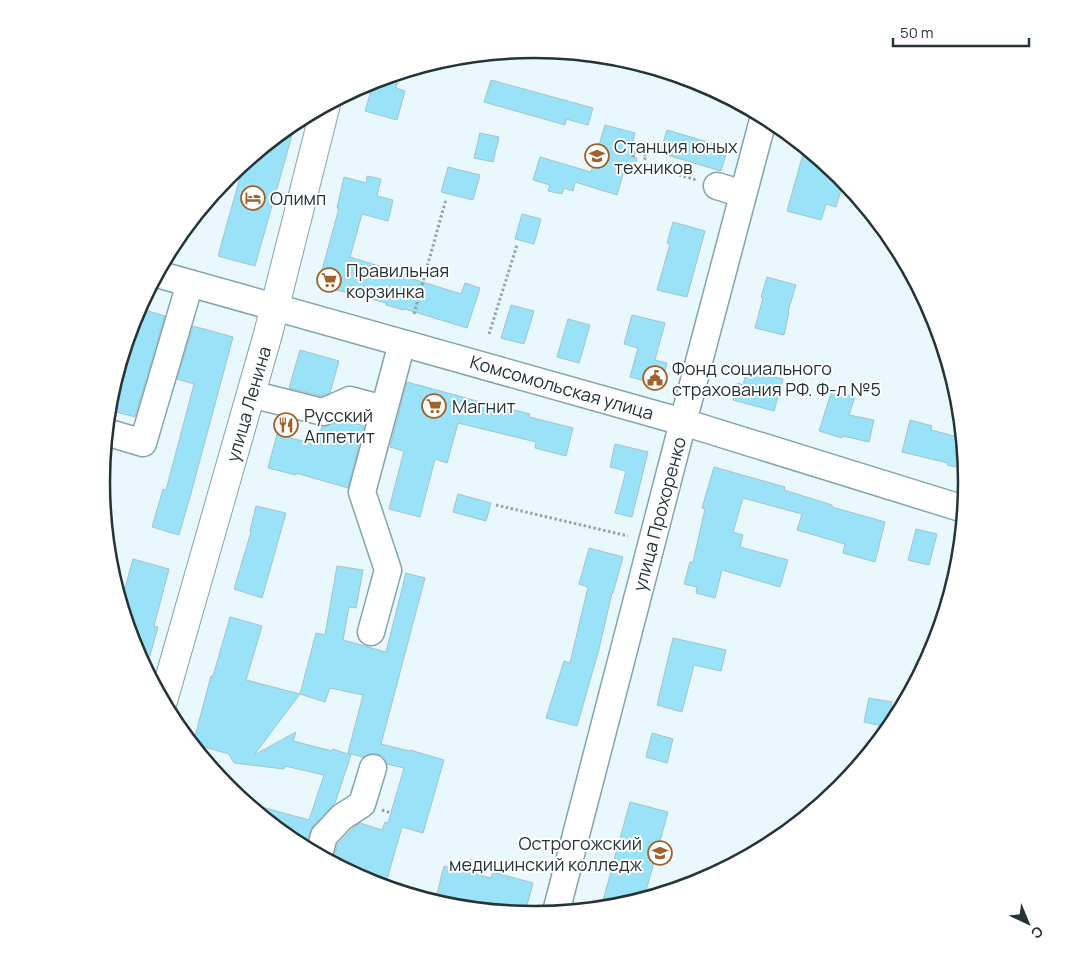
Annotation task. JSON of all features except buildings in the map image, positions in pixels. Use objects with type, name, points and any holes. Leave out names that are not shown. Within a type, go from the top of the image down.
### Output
[{"type":"main road","name":"улица Ленина","points":[[166,691],[275,307],[324,113]]},
{"type":"street","name":"улица Прохоренко","points":[[558,905],[762,124]]},
{"type":"street","points":[[717,186],[743,194]]},
{"type":"street","name":"Комсомольская улица","points":[[163,276],[683,422],[957,507]]},
{"type":"street","points":[[113,434],[143,443],[190,283]]},
{"type":"street","points":[[371,632],[388,570],[362,492],[402,343]]},
{"type":"street","points":[[250,394],[323,412],[350,400],[384,409]]},
{"type":"street","points":[[321,848],[324,836],[342,817],[362,804],[373,768]]},
{"type":"path","points":[[632,157],[634,152],[646,155],[643,165],[717,186]]},
{"type":"path","points":[[414,314],[446,199]]},
{"type":"path","points":[[489,334],[517,245]]},
{"type":"path","points":[[496,505],[628,536]]},
{"type":"place","name":"Станция юных техников","points":[[597,156]]},
{"type":"place","name":"Олимп","points":[[253,198]]},
{"type":"place","name":"Правильная корзинка","points":[[329,280]]},
{"type":"place","name":"Фонд социального страхования РФ. Ф-л №5","points":[[655,378]]},
{"type":"place","name":"Магнит","points":[[434,406]]},
{"type":"place","name":"Русский Аппетит","points":[[286,425]]},
{"type":"place","name":"Острогожский медицинский колледж","points":[[660,853]]}]
